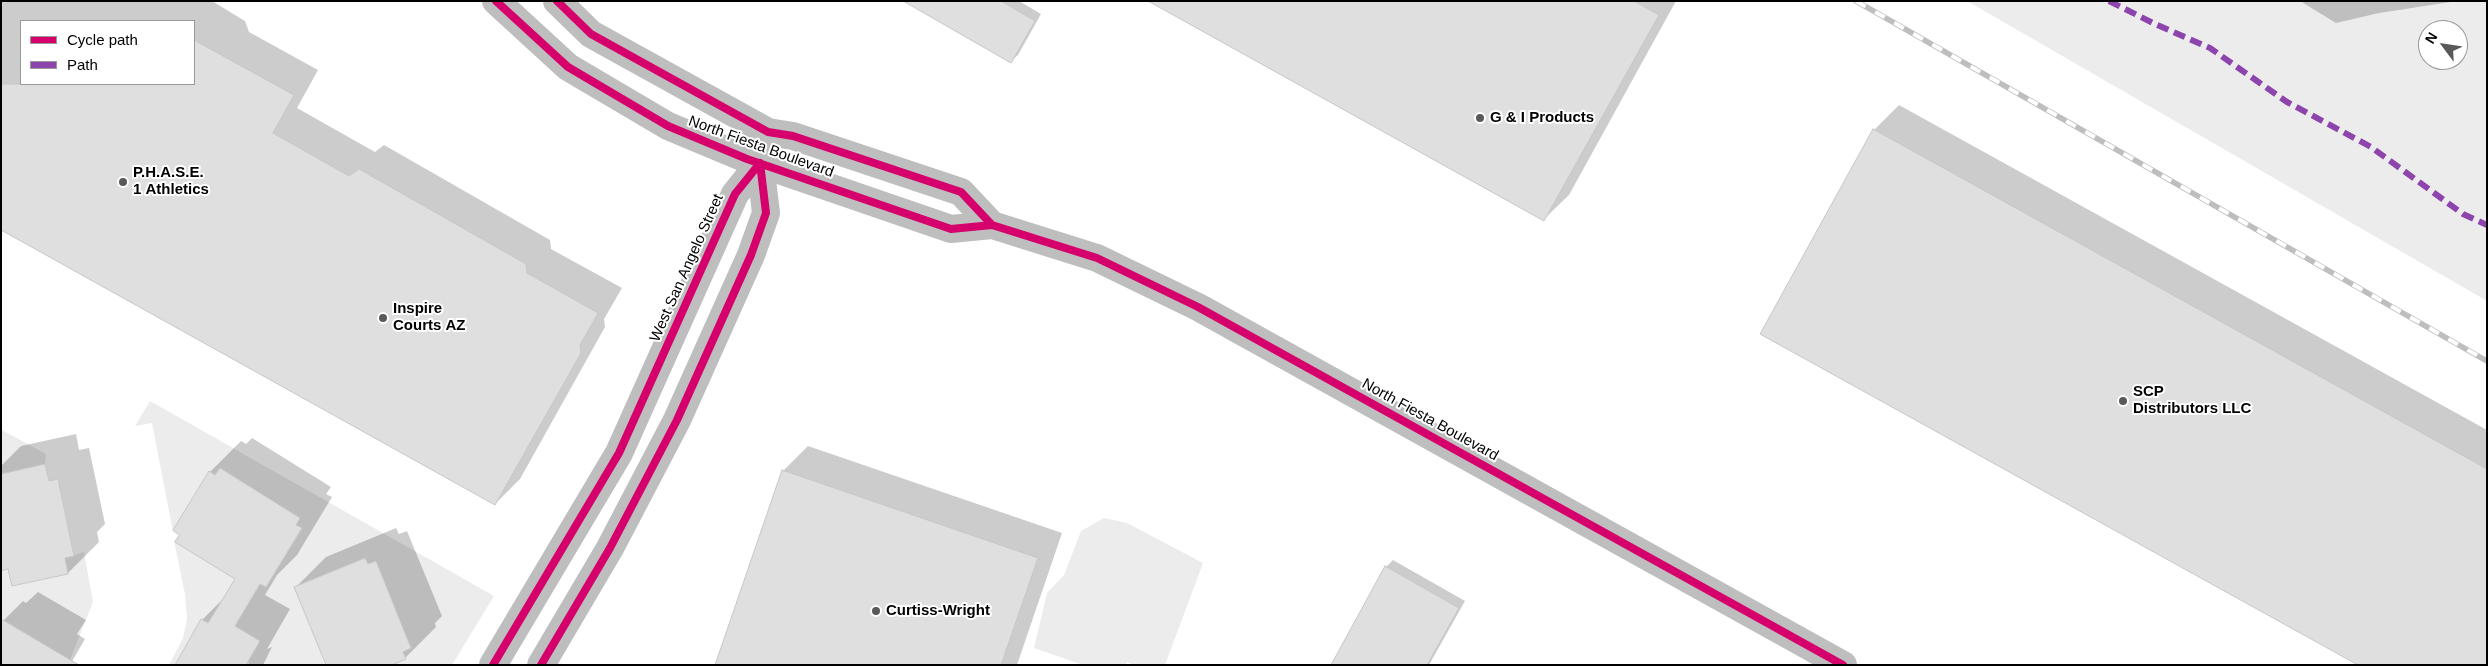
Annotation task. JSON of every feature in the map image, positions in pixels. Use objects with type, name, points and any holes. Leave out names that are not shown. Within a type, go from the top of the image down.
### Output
[{"type":"street","name":"North Fiesta Boulevard","points":[[496,1],[568,67],[668,126],[747,159],[951,229],[992,225],[1097,258],[1198,307],[1843,665]]},
{"type":"street","name":"North Fiesta Boulevard","points":[[557,1],[592,34],[768,132],[793,136],[961,192],[992,225]]},
{"type":"street","points":[[541,665],[610,548],[677,420],[751,255],[766,213],[760,163],[768,132]]},
{"type":"street","name":"West San Angelo Street","points":[[493,665],[619,453],[736,194],[760,163]]},
{"type":"shaded area","points":[[1967,1],[2487,1],[2487,301]]},
{"type":"shaded area","points":[[2300,1],[2457,1],[2379,13],[2336,23]]},
{"type":"shaded area","points":[[150,401],[494,596],[452,665],[392,665],[406,659],[403,652],[411,648],[376,561],[368,564],[365,558],[302,584],[304,590],[297,594],[311,629],[325,643],[318,646],[325,665],[250,665],[248,661],[260,641],[214,614],[208,623],[201,620],[175,665],[169,665],[183,638],[187,619],[185,594],[174,541],[178,535],[173,532],[152,423],[135,426]],"holes":[[[220,468],[300,518],[296,525],[302,529],[266,587],[260,584],[256,591],[174,531]]]},
{"type":"shaded area","points":[[2,430],[46,454],[45,464],[1,474]]},
{"type":"shaded area","points":[[1104,518],[1127,523],[1203,563],[1165,665],[1134,665],[1127,662],[1126,665],[1083,665],[1034,648],[1047,593],[1064,575],[1081,531]]},
{"type":"shaded area","points":[[84,552],[93,602],[68,665],[55,651],[7,622],[1,630],[1,571],[8,569],[12,586],[68,574],[65,558]]},
{"type":"building","points":[[903,1],[1001,1],[1035,21],[1011,63]]},
{"type":"building","name":"G & I Products","points":[[1148,1],[1634,1],[1659,15],[1544,221]]},
{"type":"building","name":"Inspire Courts AZ","points":[[195,41],[294,95],[273,133],[349,176],[359,169],[526,264],[527,273],[598,313],[580,345],[581,353],[495,505],[1,230],[1,84],[195,85]]},
{"type":"building","name":"SCP Distributors LLC","points":[[1873,129],[2487,469],[2487,665],[2358,665],[1760,334]]},
{"type":"building","points":[[45,464],[49,481],[58,479],[74,556],[65,558],[68,574],[12,586],[8,569],[1,571],[1,474]]},
{"type":"building","points":[[220,468],[300,518],[296,525],[302,528],[266,587],[260,584],[235,626],[260,641],[246,665],[175,665],[201,619],[208,623],[235,579],[175,542],[180,535],[173,530],[209,471],[215,475]]},
{"type":"building","name":"Curtiss-Wright","points":[[782,470],[1038,558],[1001,665],[715,665]]},
{"type":"building","points":[[365,558],[368,564],[376,561],[411,648],[403,652],[406,659],[392,665],[326,665],[294,587]]},
{"type":"building","points":[[1385,566],[1459,608],[1427,665],[1331,665]]},
{"type":"building","points":[[1,619],[79,665],[1,665]]},
{"type":"railway","points":[[1856,1],[2487,361]]},
{"type":"marked path","points":[[2109,1],[2210,48],[2287,102],[2371,147],[2463,214],[2487,225]]},
{"type":"cycle path","points":[[496,1],[568,67],[668,126],[747,159],[951,229],[992,225],[1097,258],[1198,307],[1843,665]]},
{"type":"cycle path","points":[[557,1],[591,34],[768,132],[793,136],[961,192],[992,225]]},
{"type":"cycle path","points":[[493,665],[619,453],[735,194],[760,163]]},
{"type":"cycle path","points":[[541,665],[610,548],[677,420],[751,255],[766,213],[760,163]]},
{"type":"place","name":"G & I Products","points":[[1480,118]]},
{"type":"place","name":"P.H.A.S.E. 1 Athletics","points":[[123,182]]},
{"type":"place","name":"Inspire Courts AZ","points":[[383,318]]},
{"type":"place","name":"SCP Distributors LLC","points":[[2123,401]]},
{"type":"place","name":"Curtiss-Wright","points":[[876,611]]}]
